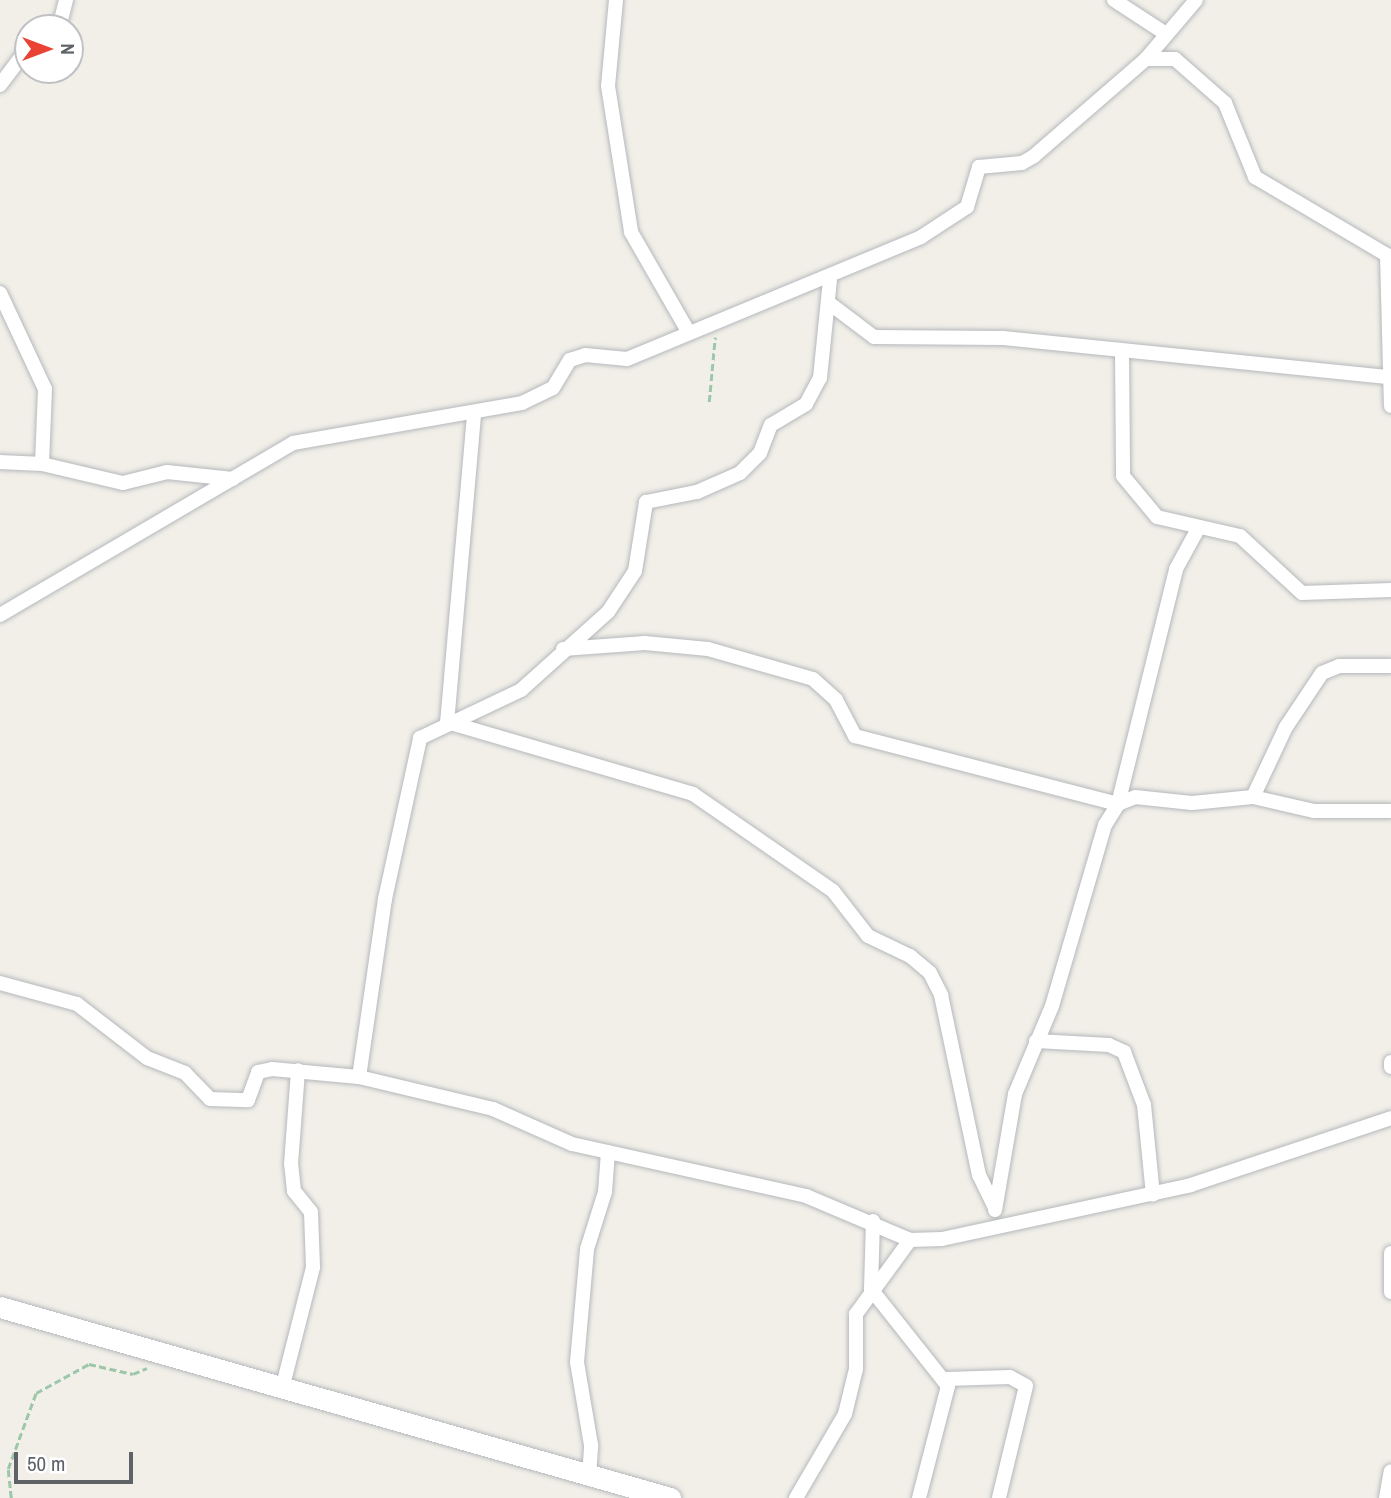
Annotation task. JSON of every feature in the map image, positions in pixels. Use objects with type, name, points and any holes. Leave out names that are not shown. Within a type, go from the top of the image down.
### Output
[{"type":"main road","points":[[0,1307],[670,1498]]},
{"type":"street","points":[[616,0],[608,86],[631,232],[688,331]]},
{"type":"street","points":[[1114,0],[1166,34]]},
{"type":"street","points":[[0,615],[233,479],[270,454],[315,437],[474,415],[553,388],[570,360],[585,355],[615,362],[715,320],[830,280],[921,237],[967,207],[979,167],[1022,163],[1034,156],[1146,59],[1196,0]]},
{"type":"street","points":[[1146,59],[1175,60],[1224,103],[1255,177],[1387,255]]},
{"type":"street","points":[[0,85],[14,66]]},
{"type":"street","points":[[1391,239],[1387,255],[1390,288],[1391,406]]},
{"type":"street","points":[[359,1077],[415,750],[428,729],[521,690],[561,649],[594,626],[628,587],[646,502],[696,492],[740,473],[760,453],[771,425],[806,404],[820,378],[830,280]]},
{"type":"street","points":[[0,293],[45,389],[41,464]]},
{"type":"street","points":[[829,303],[874,337],[1003,338],[1122,352],[1228,356],[1292,370],[1390,377]]},
{"type":"street","points":[[1122,352],[1123,476],[1157,517],[1256,545],[1286,584],[1301,593],[1391,590]]},
{"type":"street","points":[[447,722],[474,415]]},
{"type":"street","points":[[0,462],[41,464],[123,483],[167,472],[233,479]]},
{"type":"street","points":[[995,1225],[995,1208],[1015,1094],[1052,1006],[1105,825],[1118,804],[1176,569],[1199,527]]},
{"type":"street","points":[[561,649],[645,643],[708,649],[813,679],[836,700],[855,736],[1118,804],[1135,797],[1192,803],[1253,797],[1314,811],[1391,811]]},
{"type":"street","points":[[1253,797],[1286,727],[1322,673],[1349,665],[1391,666]]},
{"type":"street","points":[[447,722],[693,794],[833,891],[868,936],[920,964],[941,995],[979,1175],[995,1208]]},
{"type":"street","points":[[0,983],[77,1004],[146,1058],[185,1073],[210,1099],[248,1100],[258,1072],[298,1070],[359,1077],[493,1108],[572,1144],[730,1175],[873,1221],[910,1240],[1153,1195],[1391,1118]]},
{"type":"street","points":[[1036,1041],[1109,1045],[1124,1052],[1139,1083],[1153,1195]]},
{"type":"street","points":[[282,1389],[313,1267],[311,1212],[294,1191],[291,1164],[298,1070]]},
{"type":"street","points":[[589,1477],[591,1445],[577,1362],[587,1249],[605,1192],[608,1152]]},
{"type":"street","points":[[873,1221],[871,1289],[901,1335],[946,1379],[1010,1377],[1026,1386],[999,1498]]},
{"type":"street","points":[[796,1498],[845,1414],[856,1368],[856,1314],[871,1289],[910,1240]]},
{"type":"street","points":[[1391,1253],[1391,1292]]},
{"type":"street","points":[[919,1498],[946,1379]]},
{"type":"street","points":[[1386,1498],[1391,1471]]},
{"type":"path","points":[[709,402],[715,320]]},
{"type":"path","points":[[11,1498],[8,1469],[36,1393],[66,1371],[89,1364],[133,1374],[146,1370],[155,1353]]}]
